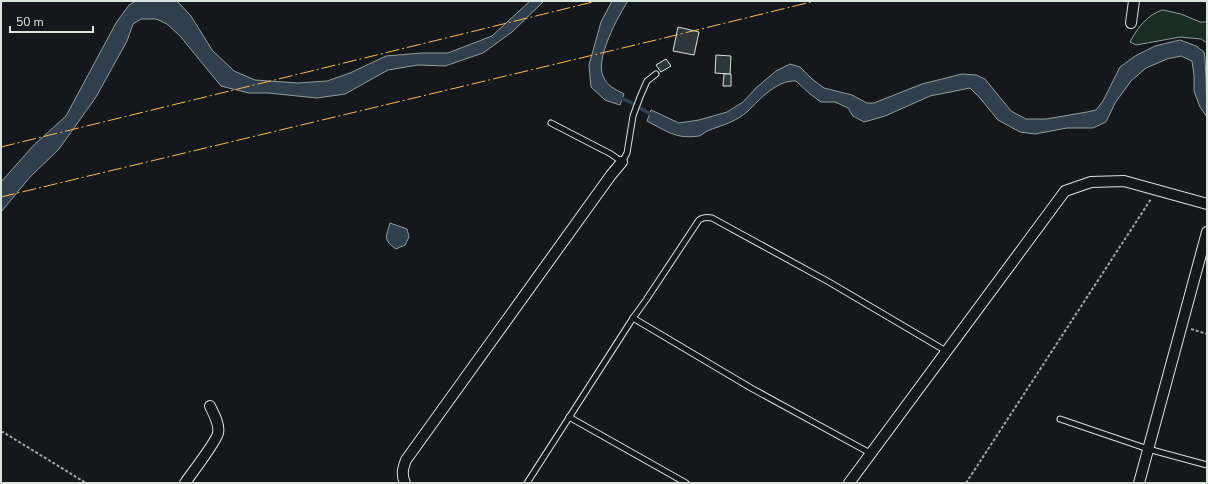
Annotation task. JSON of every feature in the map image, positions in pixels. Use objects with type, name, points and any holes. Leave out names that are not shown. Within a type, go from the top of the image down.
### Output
[{"type":"street","points":[[1131,23],[1134,1]]},
{"type":"street","points":[[405,483],[402,470],[406,460],[611,175],[622,162]]},
{"type":"street","points":[[849,483],[1065,191],[1091,182],[1124,181],[1207,204]]},
{"type":"street","points":[[1138,483],[1207,232]]},
{"type":"street","points":[[185,483],[215,441],[218,433],[217,425],[210,406]]},
{"type":"lane","points":[[551,123],[610,154],[622,162],[627,153],[633,116],[640,97],[647,81],[656,74]]},
{"type":"lane","points":[[527,483],[633,318],[699,220],[702,218],[708,217],[829,282],[946,351]]},
{"type":"lane","points":[[633,318],[751,388],[870,453]]},
{"type":"lane","points":[[569,417],[686,483]]},
{"type":"lane","points":[[1060,419],[1148,448],[1207,465]]},
{"type":"path","points":[[966,483],[1157,189]]},
{"type":"path","points":[[1181,326],[1207,334]]},
{"type":"path","points":[[1,432],[86,483]]},
{"type":"green space","points":[[1163,10],[1181,14],[1200,22],[1207,22],[1207,43],[1201,39],[1180,37],[1136,45],[1130,42],[1148,18]]},
{"type":"water","points":[[136,1],[178,2],[191,16],[212,50],[234,71],[255,80],[298,83],[327,81],[350,73],[386,56],[422,53],[448,53],[492,36],[530,1],[544,1],[512,32],[483,53],[445,66],[418,65],[388,70],[345,94],[317,98],[268,93],[249,93],[221,86],[180,36],[167,24],[156,19],[141,19],[133,24],[127,41],[96,97],[59,149],[30,177],[1,212],[1,182],[33,146],[66,116],[116,23],[129,5]]},
{"type":"water","points":[[612,1],[628,1],[609,38],[602,59],[601,69],[607,82],[612,87],[624,94],[620,105],[605,100],[591,87],[589,65],[601,22]]},
{"type":"water","points":[[1180,40],[1196,46],[1204,52],[1207,117],[1200,107],[1194,91],[1192,61],[1181,56],[1167,59],[1146,68],[1131,81],[1115,103],[1106,122],[1093,128],[1067,128],[1035,134],[1020,132],[998,120],[970,88],[930,96],[885,116],[864,122],[853,116],[848,108],[835,102],[821,102],[796,81],[782,83],[770,91],[739,118],[707,131],[699,136],[687,137],[676,135],[667,132],[647,121],[651,110],[679,123],[699,120],[727,112],[743,102],[757,87],[776,71],[790,64],[800,67],[824,88],[852,95],[867,103],[874,103],[922,84],[962,74],[976,75],[985,79],[1011,111],[1026,119],[1046,119],[1096,110],[1103,101],[1120,67],[1135,56],[1155,46]]},
{"type":"water","points":[[390,223],[407,229],[409,237],[405,245],[396,249],[387,241],[387,232]]},
{"type":"building","points":[[678,27],[699,32],[694,55],[673,51]]},
{"type":"building","points":[[716,55],[731,56],[730,74],[715,73]]},
{"type":"building","points":[[666,59],[671,66],[661,72],[656,65]]},
{"type":"building","points":[[724,74],[731,74],[731,86],[723,86]]},
{"type":"waterway","points":[[619,98],[628,101],[652,115]]},
{"type":"power","points":[[1,147],[597,1]]},
{"type":"power","points":[[1,197],[815,1]]}]
